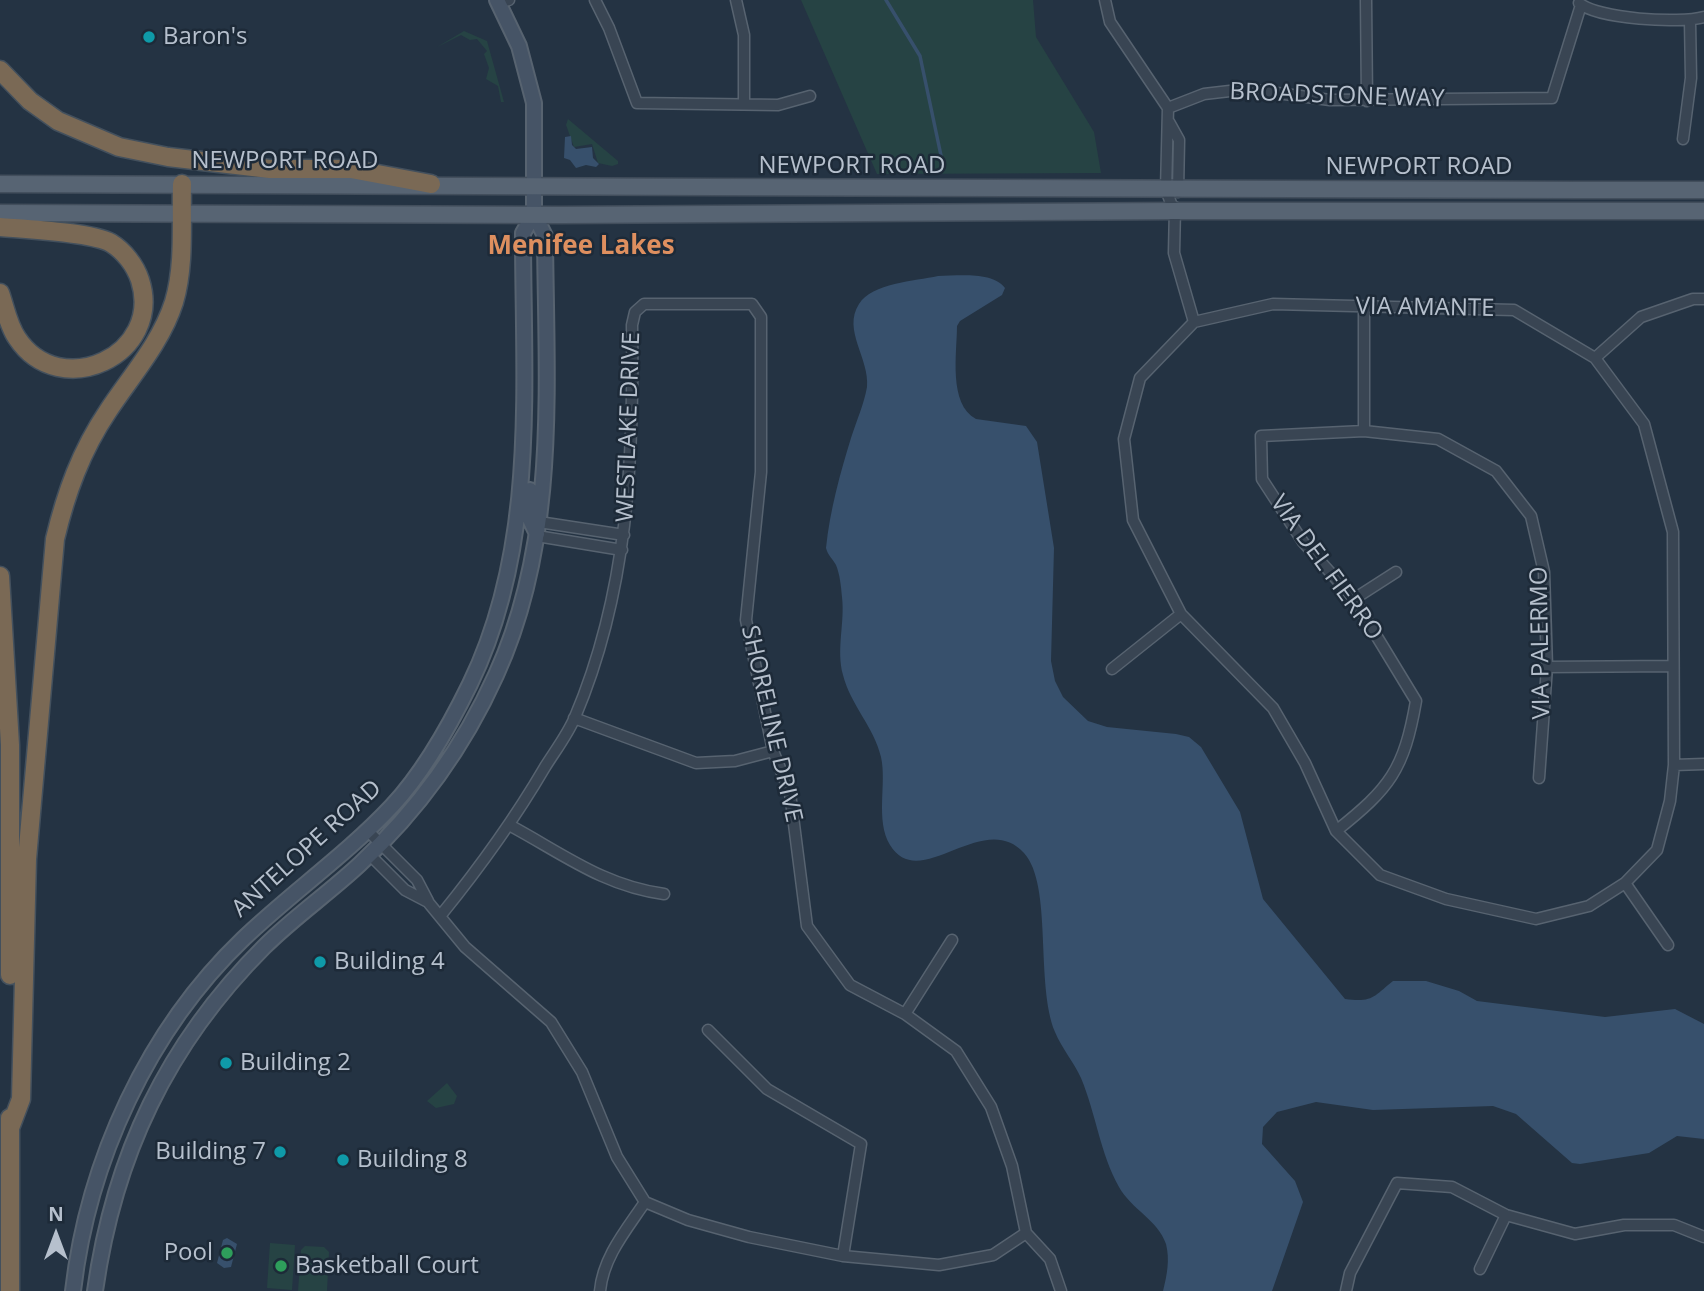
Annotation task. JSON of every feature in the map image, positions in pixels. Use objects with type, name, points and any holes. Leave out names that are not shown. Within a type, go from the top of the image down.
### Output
[{"type":"highway","points":[[0,70],[23,94],[58,121],[119,147],[168,157],[270,169],[351,169],[430,184]]},
{"type":"highway","points":[[10,1128],[21,1099],[27,859],[55,540],[84,450],[153,346],[169,315],[178,283],[182,184]]},
{"type":"highway","points":[[0,293],[18,340],[37,358],[59,368],[87,368],[110,360],[130,341],[141,317],[143,301],[138,276],[129,260],[112,243],[6,220]]},
{"type":"highway","points":[[0,576],[11,792],[10,1291]]},
{"type":"main road","name":"ANTELOPE ROAD","points":[[94,1291],[100,1250],[121,1170],[167,1070],[212,1004],[256,956],[370,855],[433,783],[459,744],[496,674],[510,638],[538,529],[546,438],[545,236],[534,215],[534,103],[519,46],[502,1]]},
{"type":"main road","name":"NEWPORT ROAD","points":[[0,184],[1704,190]]},
{"type":"main road","name":"NEWPORT ROAD","points":[[6,220],[181,213],[534,215],[1704,211]]},
{"type":"main road","name":"ANTELOPE ROAD","points":[[73,1291],[85,1222],[99,1171],[129,1098],[158,1046],[207,977],[244,938],[368,831],[395,803],[424,762],[470,684],[502,598],[518,520],[523,431],[523,233],[534,215]]},
{"type":"main road","points":[[523,431],[533,451],[528,515],[538,529]]},
{"type":"main road","points":[[510,638],[508,621],[525,543],[524,529],[518,520]]},
{"type":"street","points":[[595,0],[609,27],[637,103],[778,105],[810,96]]},
{"type":"street","points":[[736,0],[744,35],[744,104]]},
{"type":"street","points":[[1105,0],[1110,22],[1168,108],[1169,122],[1165,138],[1174,211],[1174,253],[1194,323],[1140,378],[1124,439],[1133,520],[1181,614],[1273,708],[1305,763],[1336,831]]},
{"type":"street","points":[[1366,0],[1367,100]]},
{"type":"street","points":[[1579,3],[1631,18],[1690,21],[1704,17]]},
{"type":"street","name":"BROADSTONE WAY","points":[[1168,108],[1204,94],[1247,89],[1330,100],[1552,97],[1579,3]]},
{"type":"street","points":[[1683,139],[1691,78],[1690,21]]},
{"type":"street","points":[[1595,358],[1641,317],[1693,299],[1704,299]]},
{"type":"street","name":"WESTLAKE DRIVE","points":[[441,915],[511,826],[575,719],[611,613],[624,535],[632,448],[632,326],[635,312],[644,304],[752,304],[759,310]]},
{"type":"street","name":"VIA AMANTE","points":[[1194,323],[1273,304],[1514,310],[1595,358],[1644,424],[1673,532],[1674,765],[1670,801],[1657,850],[1625,883],[1590,906],[1536,919],[1446,899],[1380,875],[1336,831]]},
{"type":"street","points":[[1364,307],[1364,431]]},
{"type":"street","name":"SHORELINE DRIVE","points":[[759,310],[761,472],[746,620],[773,751],[790,793],[807,926],[850,985],[905,1014],[956,1051],[991,1107],[1012,1166],[1026,1233]]},
{"type":"street","name":"VIA PALERMO","points":[[1261,436],[1364,431],[1438,439],[1496,471],[1531,516],[1544,572],[1547,667],[1539,778]]},
{"type":"street","name":"VIA DEL FIERRO","points":[[1261,436],[1262,479],[1303,542],[1354,599],[1416,701],[1399,768],[1375,800],[1336,831]]},
{"type":"street","points":[[538,529],[624,535]]},
{"type":"street","points":[[538,529],[622,550]]},
{"type":"street","points":[[1354,599],[1396,572]]},
{"type":"street","points":[[1112,669],[1181,614]]},
{"type":"street","points":[[1547,667],[1672,666]]},
{"type":"street","points":[[575,719],[696,763],[736,761],[773,751]]},
{"type":"street","points":[[1674,765],[1704,764]]},
{"type":"street","points":[[511,826],[590,872],[632,890],[664,894]]},
{"type":"street","points":[[368,831],[417,880],[428,902]]},
{"type":"street","points":[[370,855],[405,890],[428,902],[465,947],[551,1022],[582,1072],[617,1157],[645,1202],[688,1220],[843,1256],[939,1265],[993,1255],[1026,1233],[1050,1259],[1061,1291]]},
{"type":"street","points":[[1625,883],[1668,945]]},
{"type":"street","points":[[905,1014],[952,940]]},
{"type":"street","points":[[708,1030],[767,1089],[861,1144],[843,1256]]},
{"type":"street","points":[[1346,1291],[1350,1273],[1397,1183],[1452,1187],[1506,1215],[1574,1234],[1624,1225],[1674,1225],[1704,1237]]},
{"type":"street","points":[[600,1291],[601,1278],[613,1250],[645,1202]]},
{"type":"street","points":[[1480,1269],[1506,1215]]},
{"type":"green space","points":[[801,0],[1033,0],[1036,37],[1094,132],[1101,173],[877,174]]},
{"type":"green space","points":[[464,31],[487,41],[504,102],[501,102],[498,86],[486,79],[489,68],[484,54],[487,51],[477,39],[470,40],[461,35],[437,47]]},
{"type":"green space","points":[[568,119],[618,161],[618,164],[612,166],[598,163],[592,144],[574,147],[566,125]]},
{"type":"green space","points":[[447,1083],[457,1096],[454,1104],[436,1108],[427,1101]]},
{"type":"green space","name":"Basketball Court","points":[[270,1243],[295,1245],[292,1290],[267,1288]]},
{"type":"green space","points":[[305,1246],[324,1247],[329,1252],[327,1291],[298,1291],[301,1250]]},
{"type":"water","points":[[571,136],[572,145],[576,149],[592,147],[593,158],[599,164],[596,167],[586,165],[576,168],[570,160],[564,158],[565,137]]},
{"type":"water","points":[[938,276],[983,277],[992,279],[1005,288],[1002,295],[960,321],[957,326],[956,377],[961,402],[967,412],[976,419],[1026,426],[1037,442],[1054,548],[1051,661],[1055,681],[1063,697],[1088,721],[1107,727],[1176,734],[1189,737],[1201,747],[1240,812],[1263,899],[1345,999],[1367,999],[1393,981],[1426,981],[1459,991],[1477,1001],[1605,1017],[1675,1009],[1704,1024],[1704,1139],[1677,1136],[1649,1153],[1580,1164],[1572,1163],[1516,1114],[1493,1106],[1373,1110],[1316,1102],[1277,1112],[1263,1127],[1262,1144],[1295,1181],[1303,1202],[1272,1291],[1163,1291],[1168,1268],[1166,1244],[1157,1228],[1130,1202],[1119,1187],[1107,1161],[1081,1078],[1055,1032],[1049,1012],[1041,911],[1033,868],[1024,853],[1008,842],[990,840],[971,844],[918,861],[903,858],[890,845],[883,824],[882,768],[878,746],[846,686],[843,675],[840,656],[843,607],[841,585],[836,565],[826,548],[839,479],[867,387],[865,366],[853,324],[855,314],[859,304],[874,291]]},
{"type":"water","name":"Pool","points":[[227,1238],[237,1244],[231,1267],[224,1268],[217,1263],[223,1240]]},
{"type":"waterway","points":[[886,0],[920,56],[943,165]]},
{"type":"place","name":"Baron's","points":[[149,37]]},
{"type":"place","name":"Building 4","points":[[320,962]]},
{"type":"place","name":"Building 2","points":[[226,1063]]},
{"type":"place","name":"Building 7","points":[[280,1152]]},
{"type":"place","name":"Building 8","points":[[343,1160]]},
{"type":"place","name":"Pool","points":[[227,1253]]},
{"type":"place","name":"Basketball Court","points":[[281,1266]]},
{"type":"district","name":"Menifee Lakes","points":[[581,247]]}]
